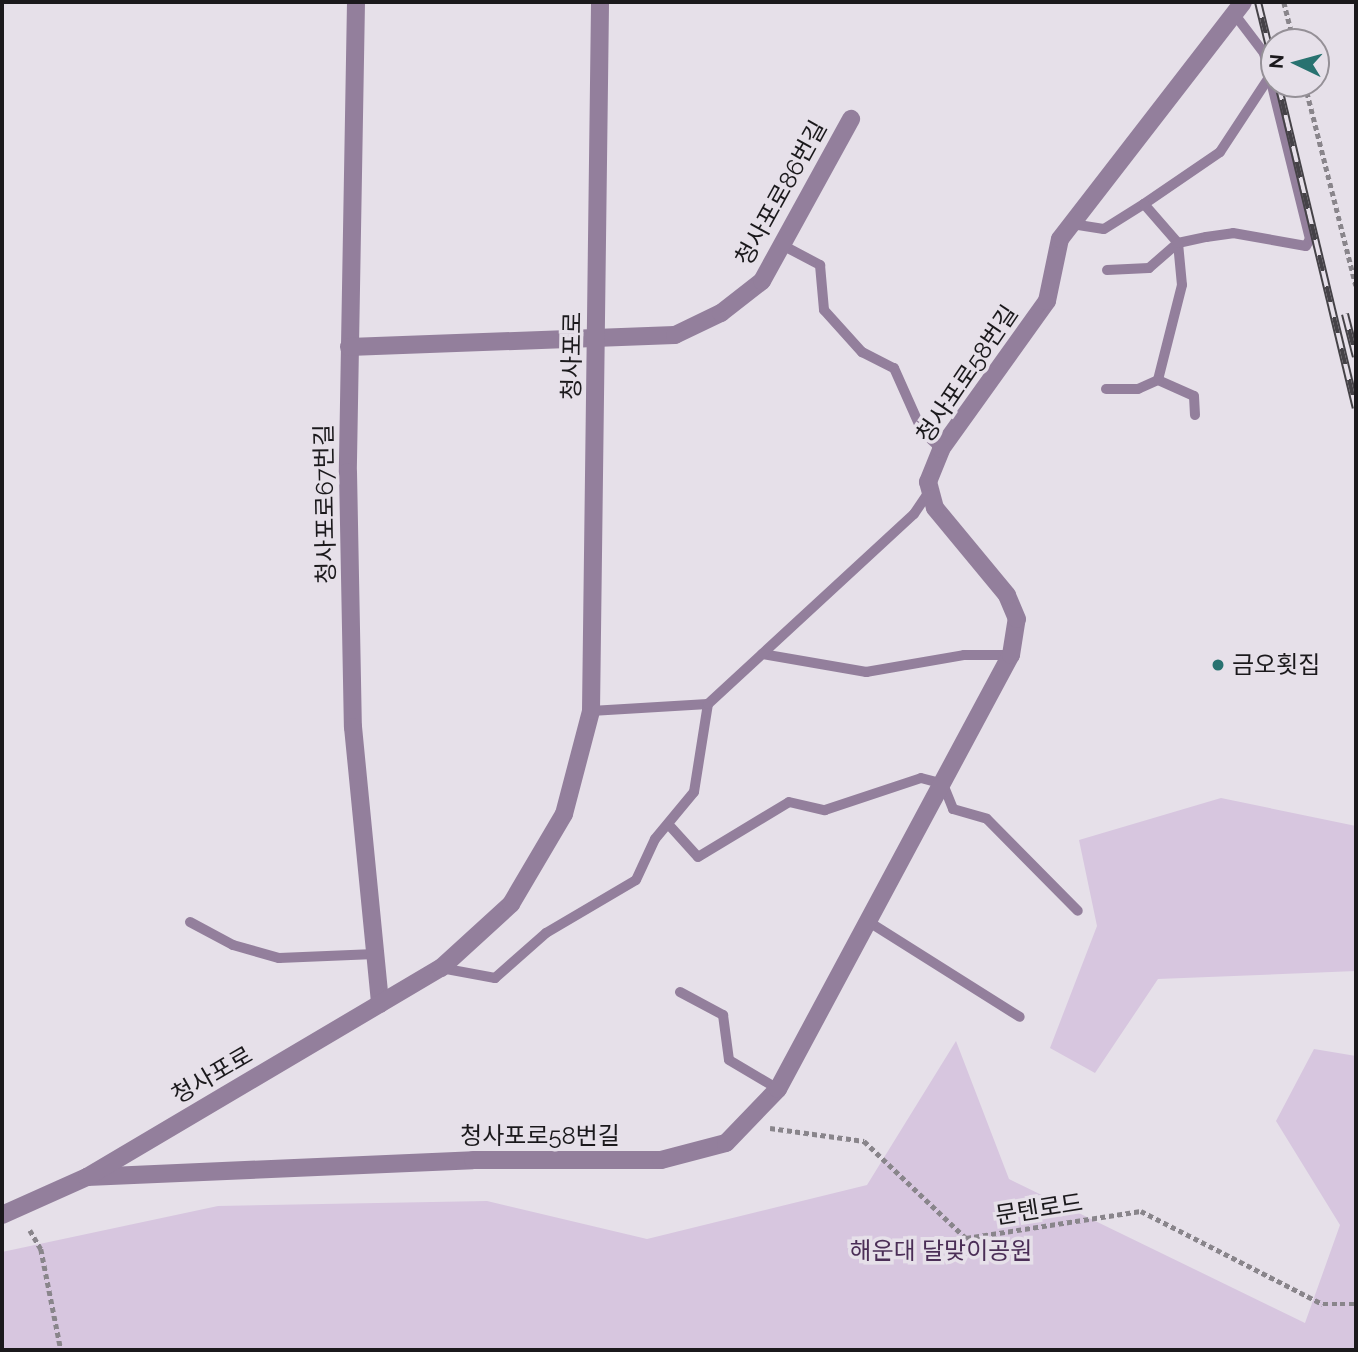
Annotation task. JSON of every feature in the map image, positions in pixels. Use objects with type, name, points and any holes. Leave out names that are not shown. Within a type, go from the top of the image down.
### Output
[{"type":"street","name":"청사포로67번길","points":[[356,2],[349,346],[353,727],[380,1004]]},
{"type":"street","name":"청사포로","points":[[2,1215],[86,1177],[441,968],[511,904],[564,814],[591,711],[600,2]]},
{"type":"street","name":"청사포로58번길","points":[[86,1177],[473,1160],[661,1160],[726,1143],[778,1089],[1011,655],[1017,619],[1007,595],[936,508],[930,490],[941,449],[1047,301],[1060,239],[1239,8]]},
{"type":"street","name":"청사포로86번길","points":[[349,346],[597,342],[675,335],[721,313],[762,281],[784,246],[851,118]]},
{"type":"lane","name":"청사포로58번길","points":[[1239,8],[1260,50]]},
{"type":"lane","points":[[1072,224],[1104,229],[1220,152],[1260,91]]},
{"type":"lane","name":"청사포로58번길","points":[[1178,243],[1233,233],[1306,246],[1275,98]]},
{"type":"lane","points":[[1144,204],[1178,243],[1182,285],[1158,380]]},
{"type":"lane","points":[[1107,270],[1149,268],[1178,243]]},
{"type":"lane","points":[[784,246],[820,265],[824,310],[862,352],[894,368],[922,431],[941,449]]},
{"type":"lane","points":[[1106,389],[1138,389],[1158,380],[1194,396],[1195,415]]},
{"type":"lane","points":[[441,968],[495,978],[546,933],[636,880],[669,825],[694,792],[708,704],[915,514],[930,490]]},
{"type":"lane","points":[[762,654],[866,672],[964,655],[1011,655]]},
{"type":"lane","points":[[591,711],[708,704]]},
{"type":"lane","points":[[669,825],[698,857],[789,802],[825,810],[920,778],[943,784],[953,809],[987,819],[1078,911]]},
{"type":"lane","points":[[190,922],[233,946],[279,958],[375,954]]},
{"type":"lane","points":[[869,922],[1020,1017]]},
{"type":"lane","points":[[680,992],[723,1015],[729,1060],[778,1089]]},
{"type":"path","points":[[1283,2],[1290,28]]},
{"type":"path","points":[[1309,98],[1356,286]]},
{"type":"path","name":"문텐로드","points":[[744,1124],[864,1141],[966,1238],[1140,1211],[1323,1304],[1356,1304]]},
{"type":"path","points":[[30,1230],[41,1249],[61,1350]]},
{"type":"green space","points":[[1221,798],[1356,826],[1356,971],[1158,979],[1095,1073],[1050,1048],[1097,926],[1079,840]]},
{"type":"green space","name":"해운대 달맞이공원","points":[[956,1041],[1009,1179],[1305,1323],[1340,1225],[1276,1121],[1314,1049],[1356,1056],[1356,1350],[2,1350],[2,1252],[218,1206],[487,1201],[647,1239],[867,1185]]},
{"type":"railway","points":[[1258,2],[1264,28]]},
{"type":"railway","points":[[1281,98],[1356,408]]},
{"type":"railway","points":[[1345,314],[1356,357]]},
{"type":"place","name":"금오횟집","points":[[1218,665]]}]
